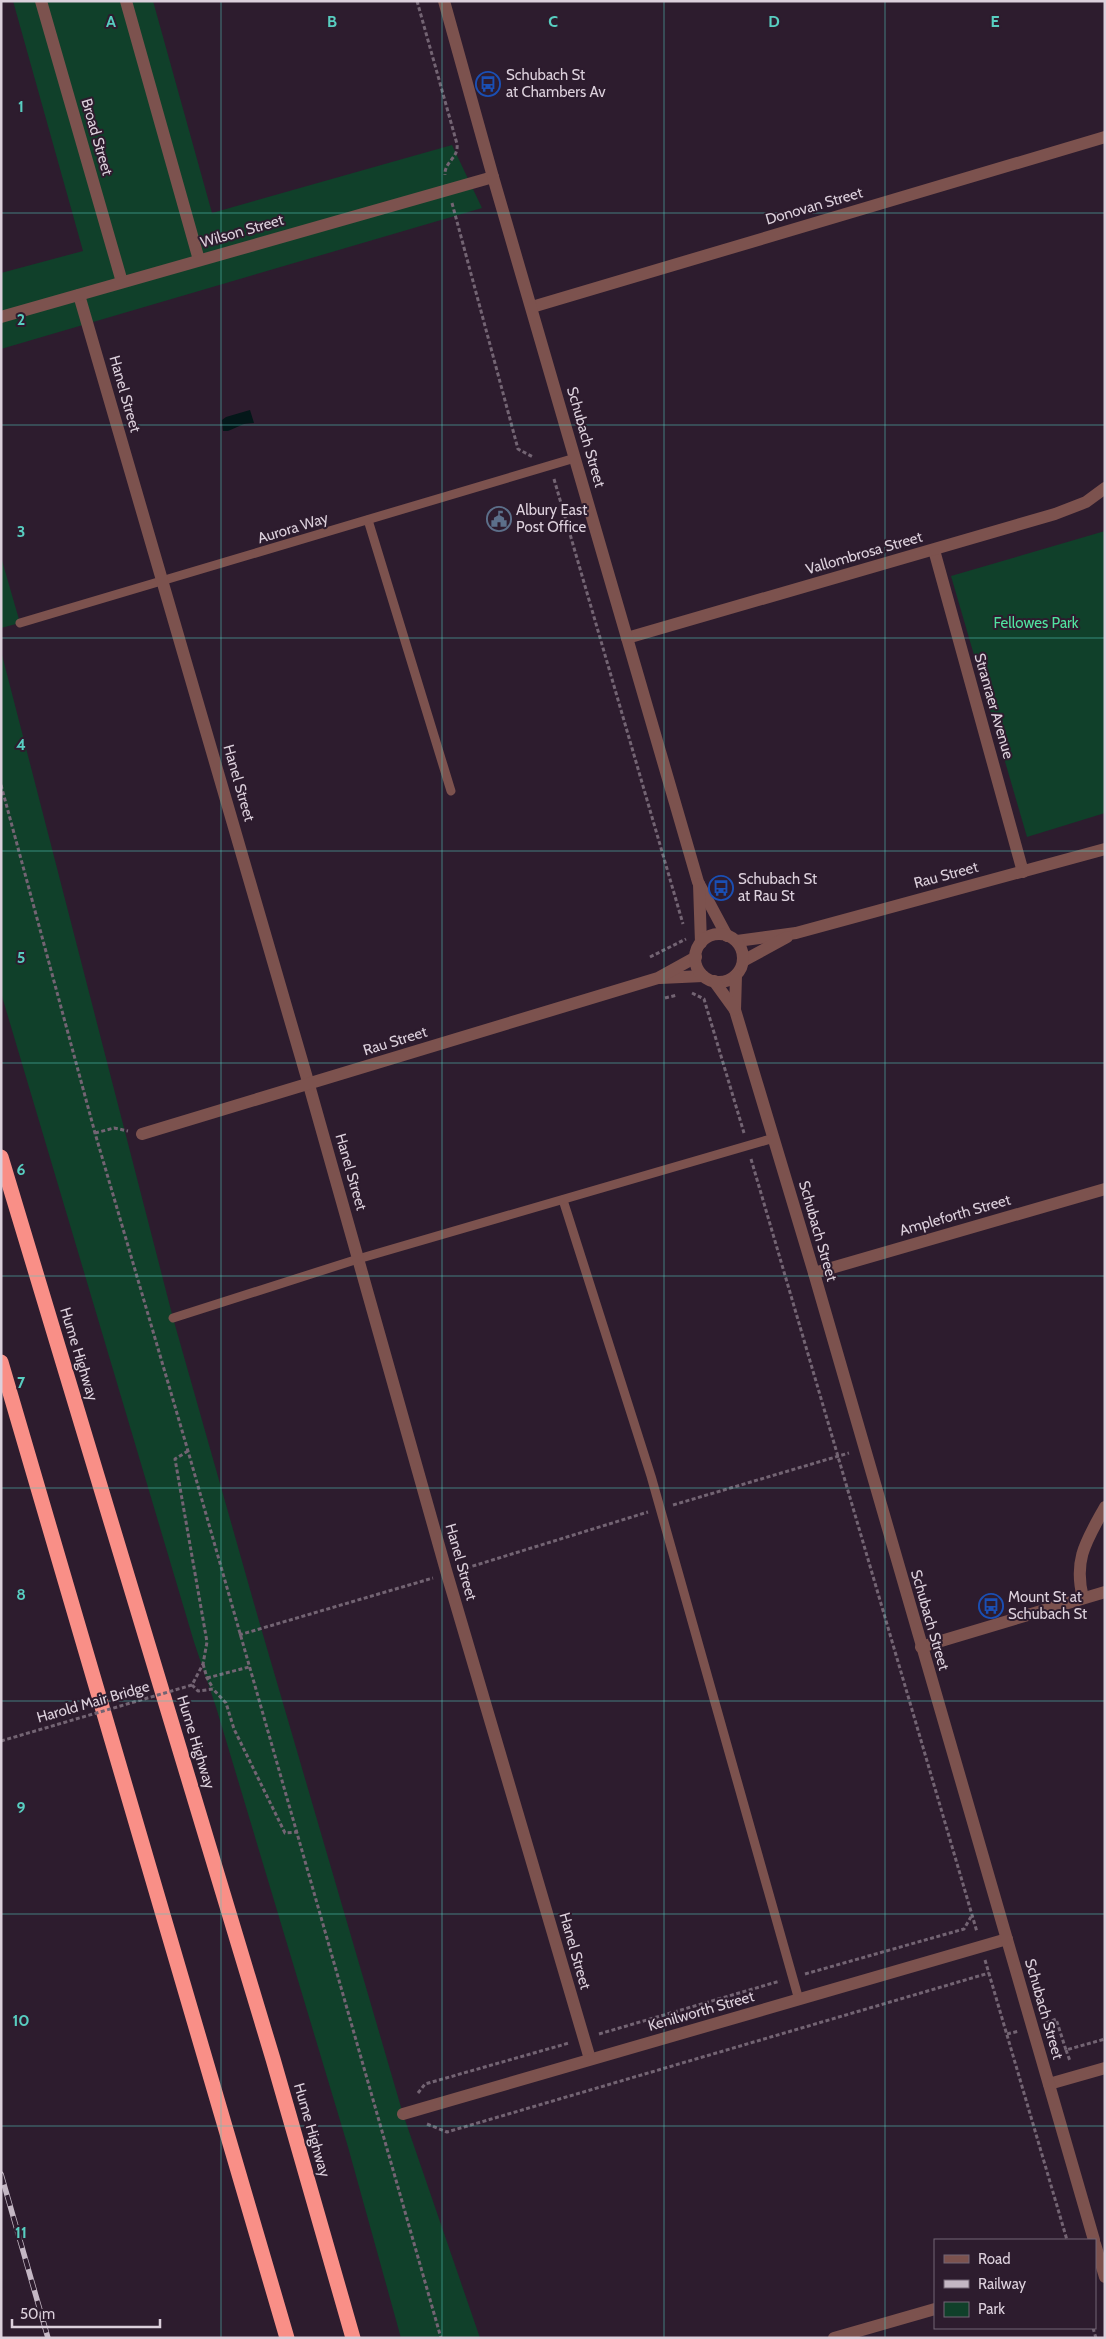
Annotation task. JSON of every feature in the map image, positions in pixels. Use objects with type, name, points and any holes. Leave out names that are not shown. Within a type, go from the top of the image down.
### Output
[{"type":"highway","name":"Hume Highway","points":[[1,1157],[273,2059],[353,2338]]},
{"type":"highway","points":[[1,1362],[287,2338]]},
{"type":"street","name":"Broad Street","points":[[41,1],[122,282]]},
{"type":"street","points":[[126,1],[199,260]]},
{"type":"street","name":"Schubach Street","points":[[444,1],[493,177],[698,882],[701,943]]},
{"type":"street","name":"Donovan Street","points":[[532,307],[1105,137]]},
{"type":"street","name":"Wilson Street","points":[[1,316],[493,177]]},
{"type":"street","name":"Hanel Street","points":[[79,295],[309,1085],[456,1602],[590,2059]]},
{"type":"street","name":"Vallombrosa Street","points":[[627,638],[1055,514],[1086,502],[1105,488]]},
{"type":"street","name":"Stranraer Avenue","points":[[934,550],[1023,872]]},
{"type":"street","name":"Rau Street","points":[[732,938],[796,932],[1105,849]]},
{"type":"street","name":"Schubach Street","points":[[698,882],[732,938]]},
{"type":"street","name":"Rau Street","points":[[744,961],[796,932]]},
{"type":"street","points":[[709,936],[732,938],[741,947],[744,961],[736,975],[726,981],[708,979],[698,969],[696,957],[701,943],[709,936]]},
{"type":"street","name":"Rau Street","points":[[142,1134],[658,978],[696,957]]},
{"type":"street","name":"Schubach Street","points":[[736,975],[735,1010],[814,1273],[1093,2239]]},
{"type":"street","name":"Rau Street","points":[[658,978],[708,979]]},
{"type":"street","name":"Schubach Street","points":[[708,979],[735,1010]]},
{"type":"street","name":"Ampleforth Street","points":[[814,1273],[1105,1189]]},
{"type":"street","points":[[1083,1598],[1078,1570],[1086,1541],[1105,1507]]},
{"type":"street","points":[[921,1647],[1105,1592]]},
{"type":"street","name":"Kenilworth Street","points":[[403,2114],[1007,1939]]},
{"type":"street","points":[[1048,2084],[1105,2068]]},
{"type":"street","name":"Schubach Street","points":[[1097,2262],[1105,2278]]},
{"type":"street","points":[[834,2338],[934,2309]]},
{"type":"lane","name":"Aurora Way","points":[[20,623],[575,458]]},
{"type":"lane","points":[[368,520],[451,791]]},
{"type":"lane","points":[[173,1318],[358,1259],[774,1138]]},
{"type":"lane","points":[[563,1200],[651,1476],[799,2000]]},
{"type":"path","points":[[417,1],[458,144],[456,155],[444,170],[518,449],[550,466],[687,938],[650,957]]},
{"type":"path","points":[[1,785],[94,1133],[188,1451],[248,1667],[298,1832],[441,2338]]},
{"type":"path","points":[[665,998],[682,992]]},
{"type":"path","points":[[691,992],[704,999],[1067,2239]]},
{"type":"path","points":[[94,1133],[114,1128],[142,1134]]},
{"type":"path","points":[[659,1509],[865,1449]]},
{"type":"path","points":[[188,1451],[175,1459],[207,1642],[203,1664],[192,1685],[198,1691],[213,1689]]},
{"type":"path","points":[[203,1664],[213,1689],[226,1703],[234,1729],[285,1833],[298,1832]]},
{"type":"path","points":[[207,1678],[248,1667]]},
{"type":"path","name":"Harold Mair Bridge","points":[[1,1741],[192,1685]]},
{"type":"path","points":[[1007,2034],[1032,2028],[1056,2019],[1066,2050],[1105,2039]]},
{"type":"green space","points":[[13,1],[153,1],[212,213],[452,145],[482,208],[1,349],[1,273],[83,251]]},
{"type":"green space","name":"Fellowes Park","points":[[1105,531],[1105,813],[1027,837],[951,576]]},
{"type":"green space","points":[[1,557],[20,623],[1,628]]},
{"type":"green space","points":[[1,651],[173,1318],[259,1621],[403,2114],[480,2338],[401,2338],[348,2147],[216,1707],[194,1642],[1,993]]},
{"type":"shaded area","points":[[250,410],[254,423],[244,424],[228,431],[223,431],[222,420]]},
{"type":"railway","points":[[1,2174],[48,2338]]},
{"type":"place","name":"Schubach St at Chambers Av","points":[[488,84]]},
{"type":"place","name":"Albury East Post Office","points":[[499,519]]},
{"type":"place","name":"Schubach St at Rau St","points":[[721,888]]},
{"type":"place","name":"Mount St at Schubach St","points":[[991,1606]]}]
